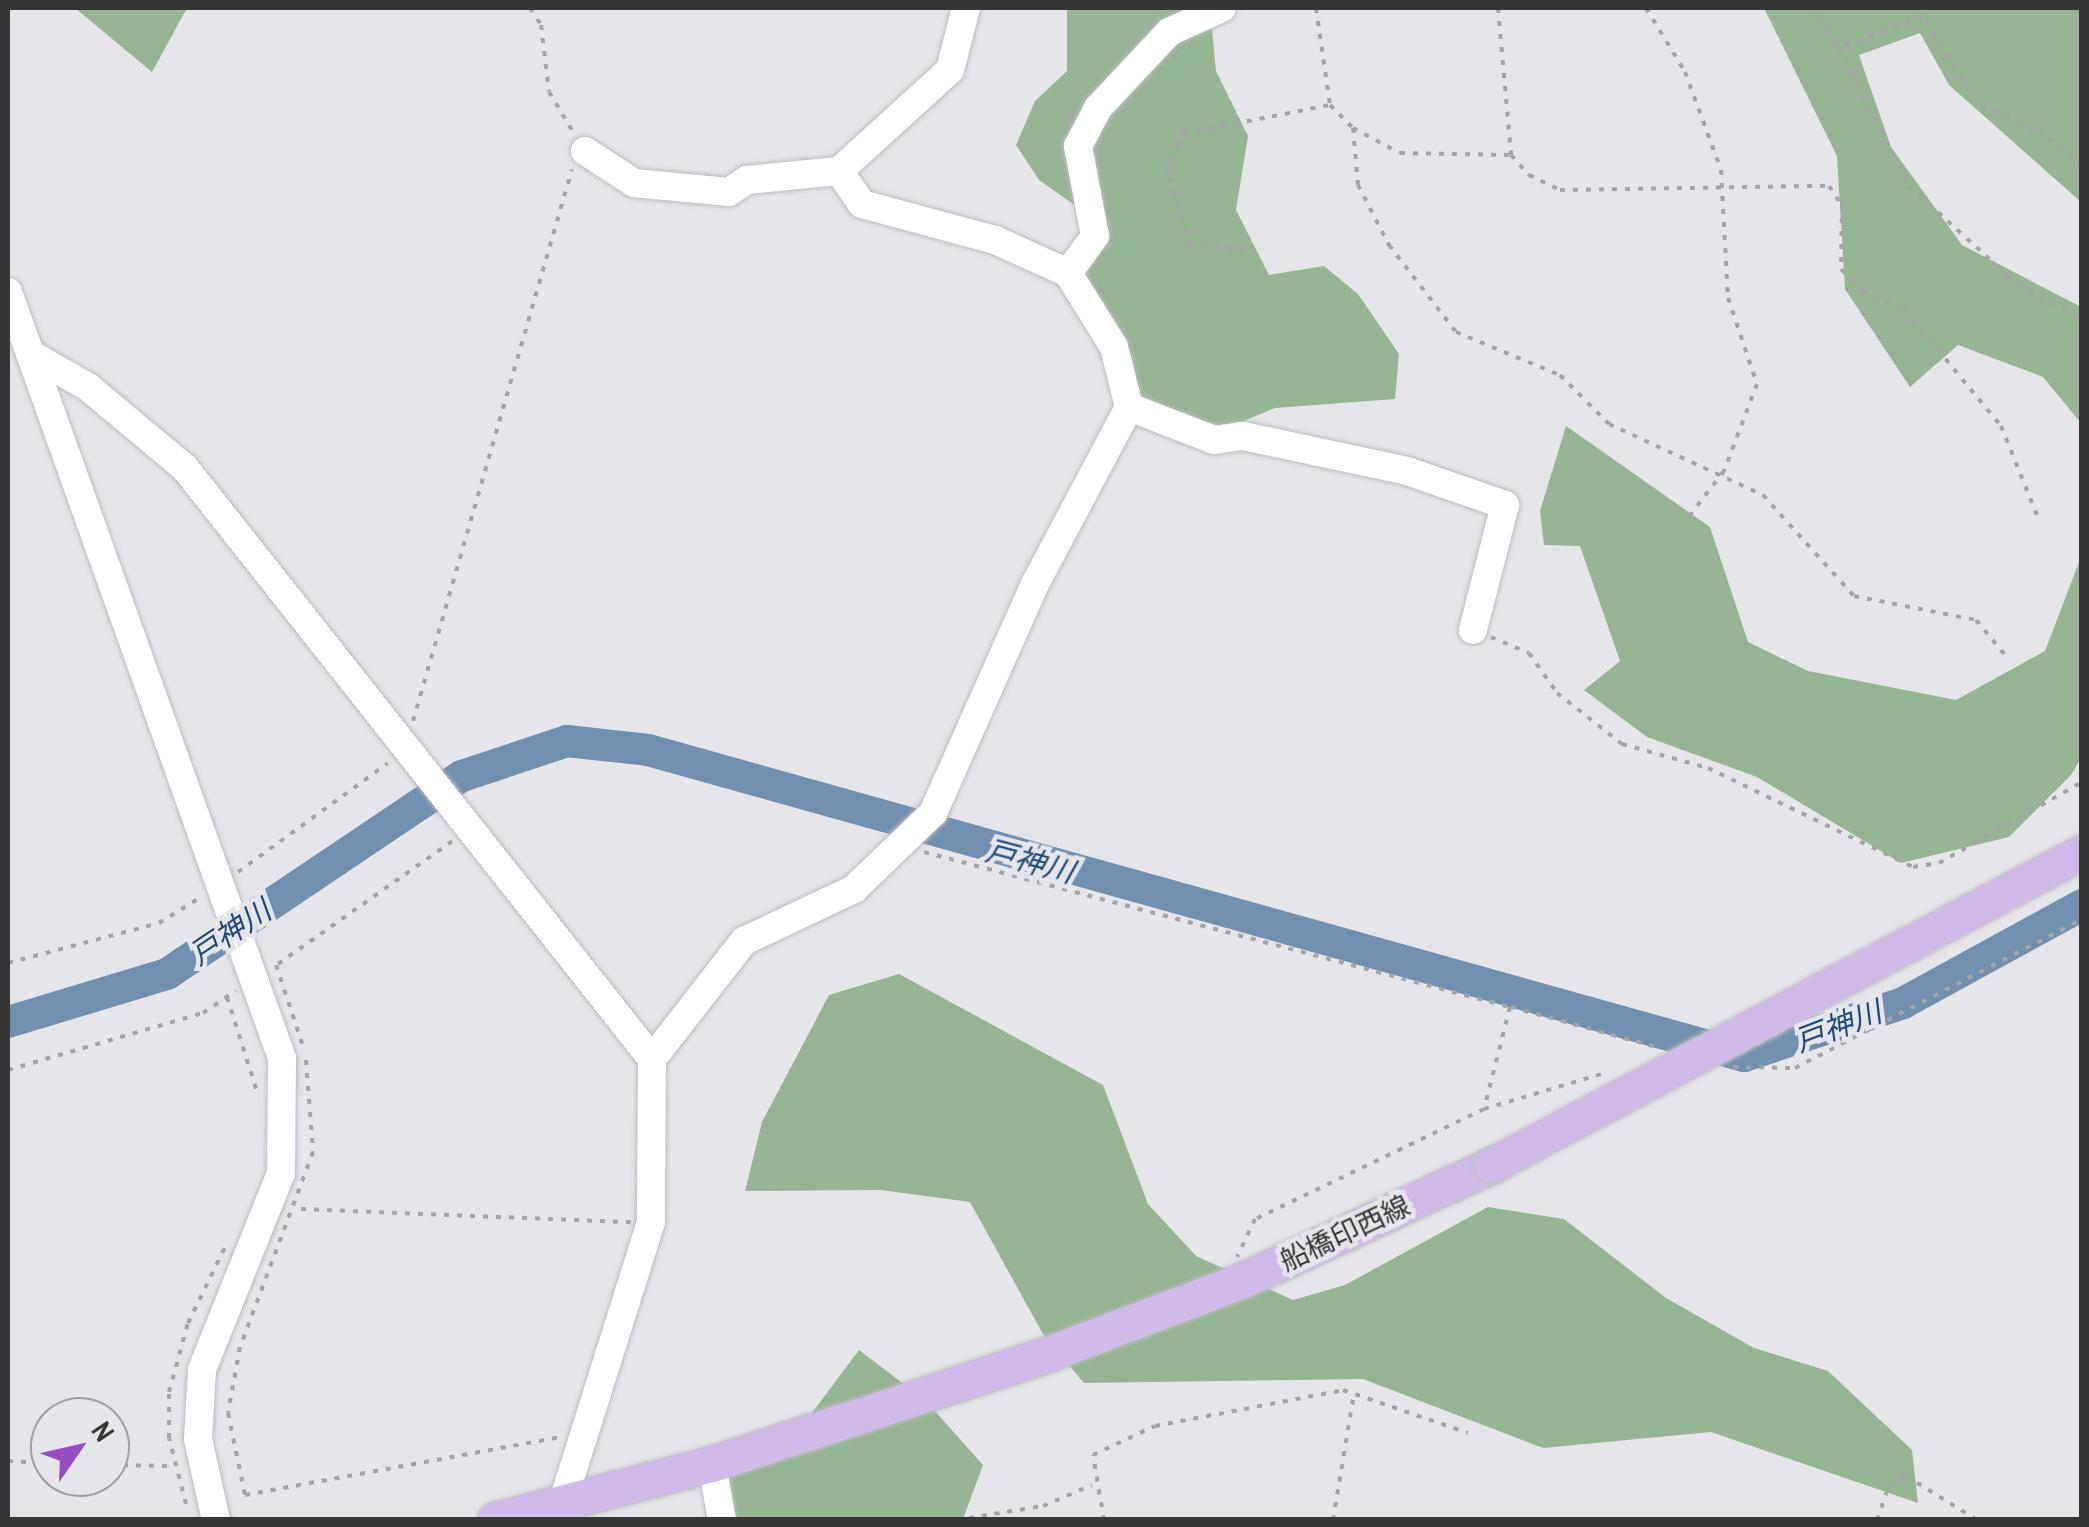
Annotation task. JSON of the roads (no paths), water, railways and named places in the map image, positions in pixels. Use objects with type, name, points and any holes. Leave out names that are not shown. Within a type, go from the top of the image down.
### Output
[{"type":"main road","name":"船橋印西線","points":[[494,1520],[561,1512],[910,1403],[1241,1281],[1492,1165],[2082,852]]},
{"type":"street","points":[[585,150],[634,183],[729,192],[746,180],[839,171],[950,70],[966,8]]},
{"type":"street","points":[[1068,273],[1095,236],[1078,146],[1098,108],[1170,32],[1222,8]]},
{"type":"street","points":[[561,1512],[582,1433],[651,1222],[652,1059],[744,941],[854,889],[908,845],[934,813],[1035,584],[1129,407],[1114,347],[1068,273],[995,240],[862,204],[839,171]]},
{"type":"street","points":[[8,292],[276,1039],[285,1104],[281,1172],[202,1370],[198,1439],[216,1520]]},
{"type":"street","points":[[30,354],[88,387],[185,468],[652,1059]]},
{"type":"street","points":[[1129,407],[1214,440],[1243,436],[1407,471],[1505,505],[1472,630]]},
{"type":"street","points":[[712,1464],[722,1520]]},
{"type":"waterway","name":"戸神川","points":[[8,1022],[167,974],[462,776],[567,741],[648,750],[1744,1056],[1903,1003],[2082,905]]}]
